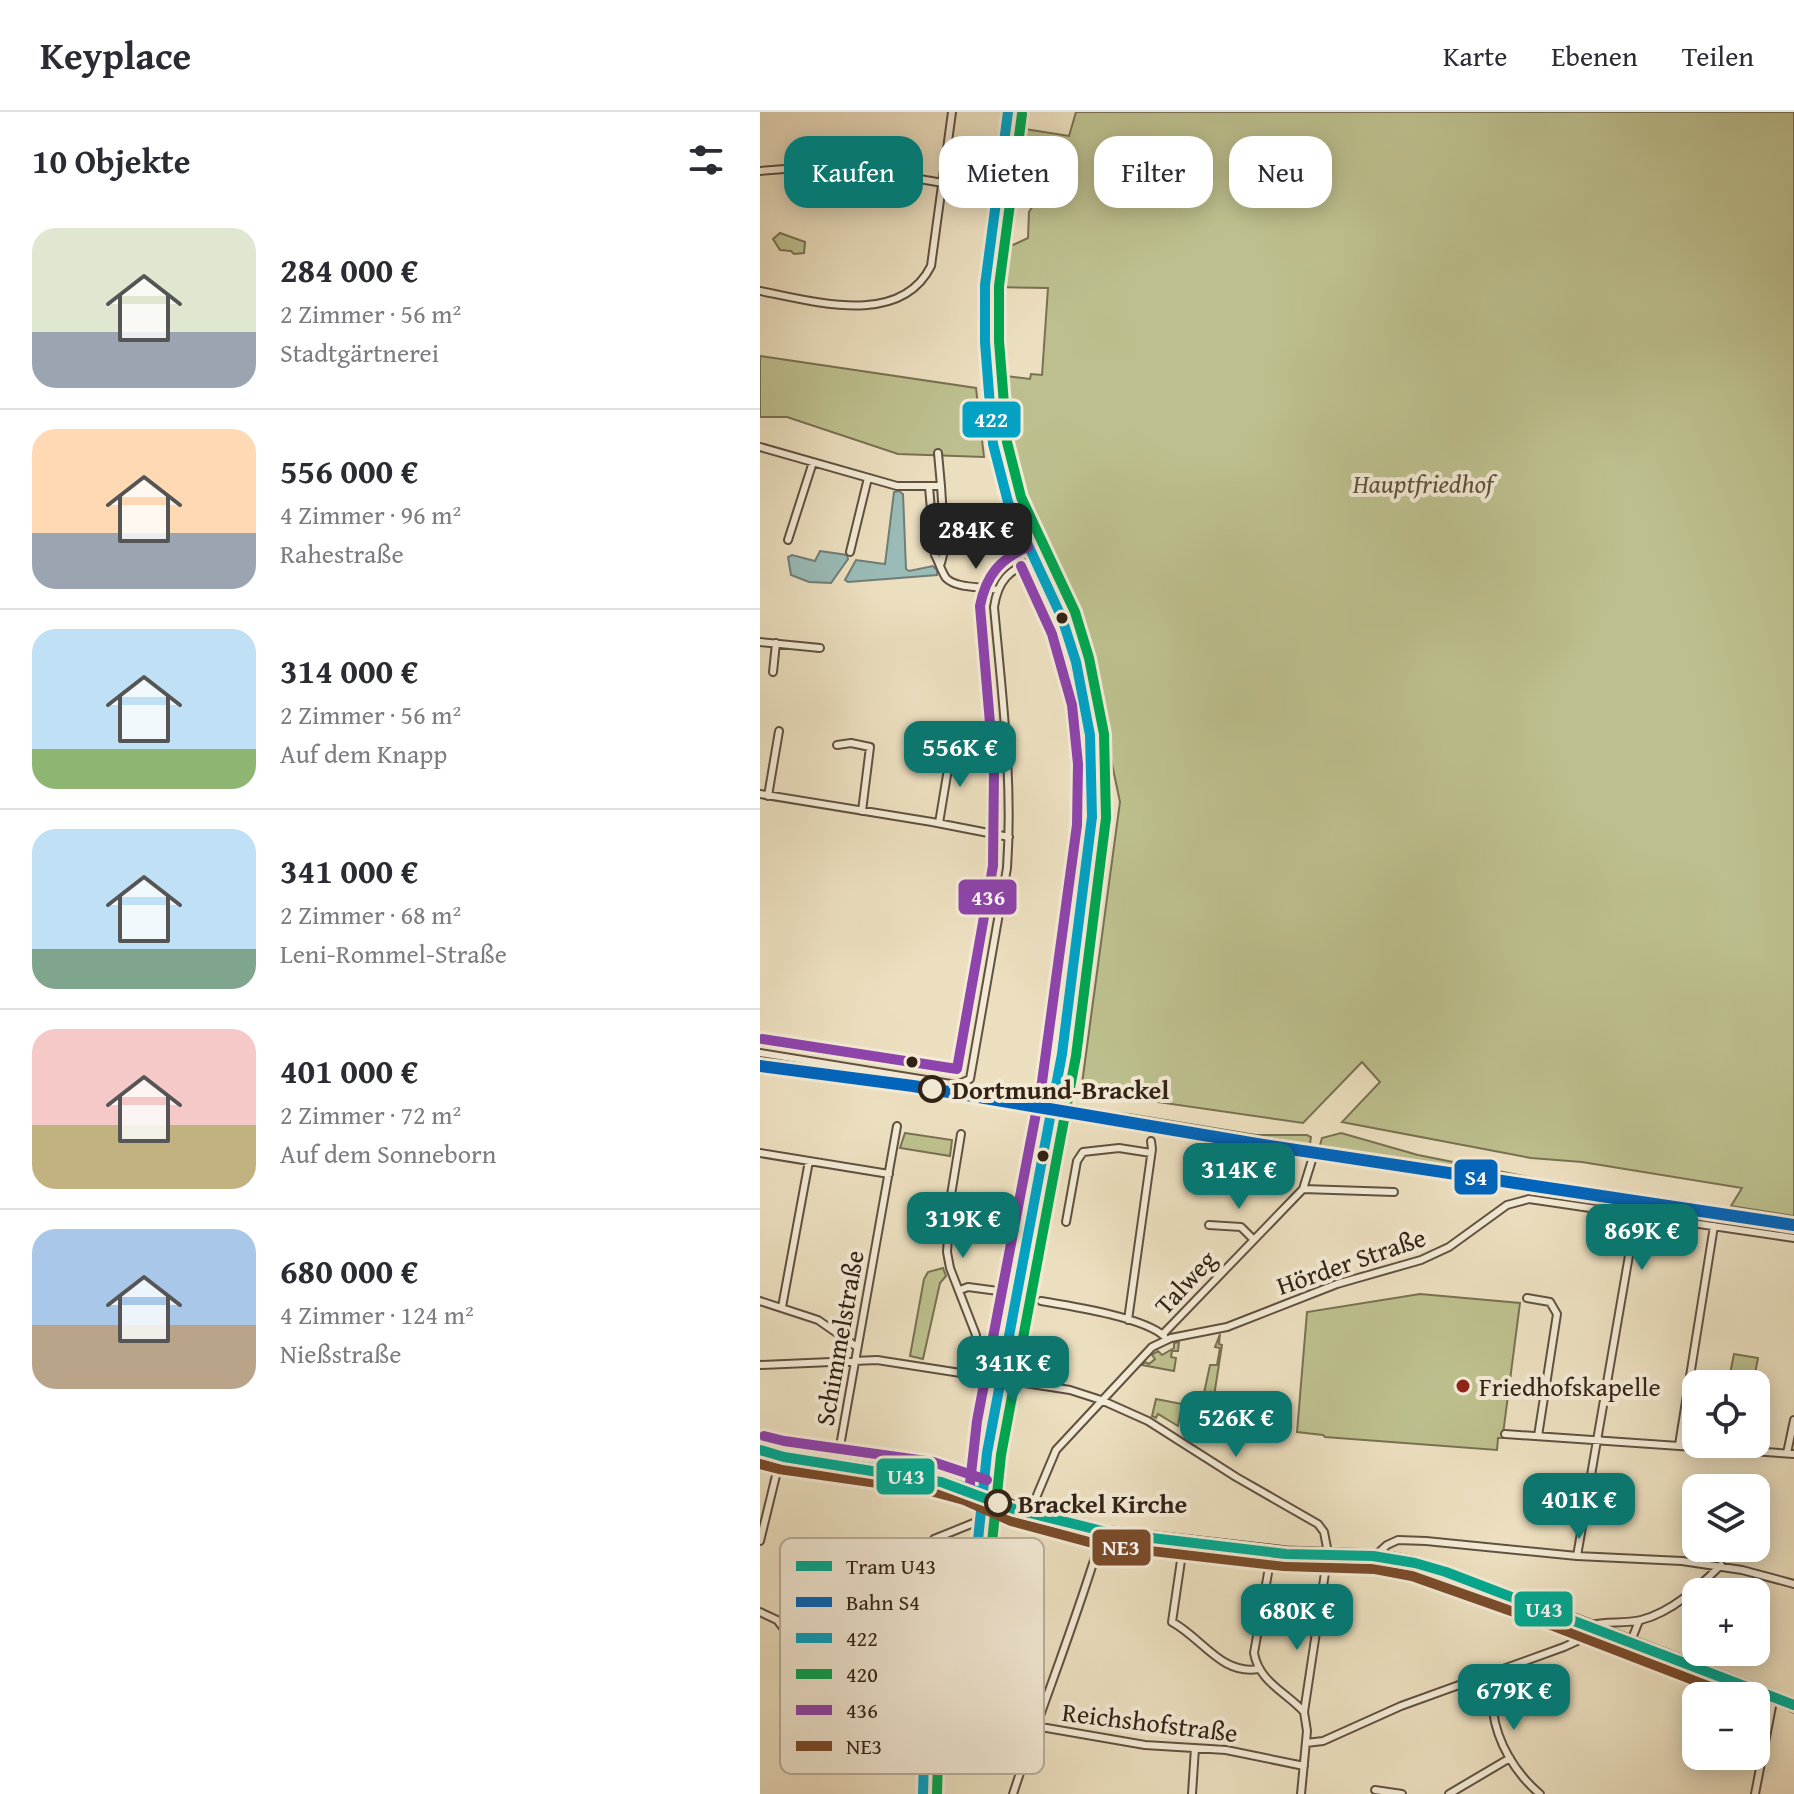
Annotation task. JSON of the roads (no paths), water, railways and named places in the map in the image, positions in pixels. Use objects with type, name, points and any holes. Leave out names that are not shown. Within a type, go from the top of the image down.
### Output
[{"type":"main road","points":[[979,1538],[1000,1380],[1051,1122],[1092,817],[1086,703],[1067,632],[1013,516],[997,464],[988,406],[985,285],[1008,112]]},
{"type":"main road","points":[[760,1449],[781,1455],[930,1476],[1015,1507],[1103,1531],[1272,1550],[1376,1555],[1430,1565],[1794,1701]]},
{"type":"main road","points":[[1774,1696],[1794,1707]]},
{"type":"main road","points":[[923,1794],[924,1774]]},
{"type":"street","points":[[949,136],[952,112]]},
{"type":"street","points":[[760,171],[837,165],[939,182]]},
{"type":"street","points":[[760,291],[856,306],[888,302],[903,296],[919,285],[931,266],[939,208]]},
{"type":"street","points":[[760,447],[897,486],[941,486]]},
{"type":"street","points":[[938,453],[945,552],[941,563]]},
{"type":"street","points":[[788,540],[813,462]]},
{"type":"street","points":[[850,552],[868,478]]},
{"type":"street","points":[[929,487],[935,555],[945,575],[953,582],[997,590]]},
{"type":"street","points":[[760,1053],[957,1085],[967,1082],[971,1075],[1007,868],[1009,837],[1005,715],[994,607],[997,590],[1008,572],[1034,560]]},
{"type":"street","points":[[760,642],[820,648]]},
{"type":"street","points":[[773,672],[776,643]]},
{"type":"street","points":[[779,731],[764,795],[1009,837]]},
{"type":"street","points":[[837,745],[851,743],[870,747],[862,811]]},
{"type":"street","points":[[939,823],[951,751]]},
{"type":"street","name":"Schimmelstraße","points":[[837,1463],[897,1126]]},
{"type":"street","points":[[961,1134],[947,1244],[950,1268],[976,1335],[968,1374]]},
{"type":"street","points":[[1128,1320],[1151,1141]]},
{"type":"street","points":[[1066,1222],[1077,1161],[1083,1152],[1119,1148],[1151,1153]]},
{"type":"street","points":[[760,1153],[889,1174]]},
{"type":"street","name":"Talweg","points":[[1165,1336],[1303,1189],[1312,1160]]},
{"type":"street","points":[[782,1307],[809,1161]]},
{"type":"street","points":[[1303,1189],[1394,1192]]},
{"type":"street","name":"Hörder Straße","points":[[1035,1500],[1056,1450],[1165,1336],[1227,1327],[1337,1284],[1421,1260],[1449,1247],[1520,1199],[1794,1238]]},
{"type":"street","points":[[1577,1556],[1636,1215]]},
{"type":"street","points":[[1209,1225],[1241,1227],[1253,1239]]},
{"type":"street","points":[[1679,1445],[1714,1226]]},
{"type":"street","points":[[960,1290],[968,1287],[998,1291]]},
{"type":"street","points":[[1527,1298],[1550,1302],[1557,1314],[1538,1436]]},
{"type":"street","points":[[760,1301],[829,1325],[857,1347]]},
{"type":"street","points":[[1041,1301],[1128,1320],[1165,1336]]},
{"type":"street","points":[[760,1365],[854,1362],[863,1359],[891,1361],[1070,1390],[1148,1421],[1318,1524],[1324,1532],[1328,1553],[1304,1712],[1306,1743],[1301,1794]]},
{"type":"street","points":[[1505,1434],[1791,1454],[1794,1420]]},
{"type":"street","points":[[760,1541],[781,1455]]},
{"type":"street","points":[[936,1538],[981,1520]]},
{"type":"street","points":[[1044,1704],[1072,1634],[1103,1531]]},
{"type":"street","points":[[1184,1540],[1172,1622],[1191,1633],[1217,1659],[1245,1671],[1258,1669]]},
{"type":"street","points":[[1376,1555],[1387,1545],[1407,1540],[1577,1556],[1721,1565],[1794,1584]]},
{"type":"street","points":[[1272,1550],[1254,1653],[1258,1669],[1267,1680],[1304,1712]]},
{"type":"street","points":[[1306,1743],[1323,1741],[1401,1706],[1586,1637],[1590,1625],[1639,1621],[1669,1607],[1697,1588],[1721,1565]]},
{"type":"street","points":[[760,1612],[780,1624]]},
{"type":"street","points":[[1631,1641],[1639,1621]]},
{"type":"street","points":[[1492,1673],[1496,1727],[1510,1758],[1540,1794]]},
{"type":"street","points":[[1755,1794],[1774,1696]]},
{"type":"street","name":"Reichshofstraße","points":[[1044,1728],[1117,1742],[1226,1750],[1304,1766]]},
{"type":"street","points":[[1192,1794],[1195,1748]]},
{"type":"street","points":[[1449,1794],[1510,1758]]},
{"type":"street","points":[[1013,1794],[1019,1774]]},
{"type":"street","points":[[1375,1790],[1402,1794]]},
{"type":"water","points":[[894,492],[903,494],[906,569],[933,566],[937,575],[848,582],[845,580],[856,560],[885,564]]},
{"type":"water","points":[[820,551],[847,555],[848,559],[831,583],[809,582],[791,575],[788,557],[792,555],[815,561]]},
{"type":"tram line","name":"U43","points":[[760,1450],[784,1457],[941,1482],[1014,1509],[1110,1533],[1286,1554],[1373,1556],[1415,1563],[1446,1572],[1794,1705]]},
{"type":"rail line","name":"S4","points":[[760,1066],[913,1086],[1263,1145],[1794,1225]]},
{"type":"place","name":"Dortmund-Brackel","points":[[932,1089]]},
{"type":"place","name":"Friedhofskapelle","points":[[1463,1386]]},
{"type":"place","name":"Brackel Kirche","points":[[998,1503]]},
{"type":"park label","name":"Hauptfriedhof","points":[[1423,483]]}]
